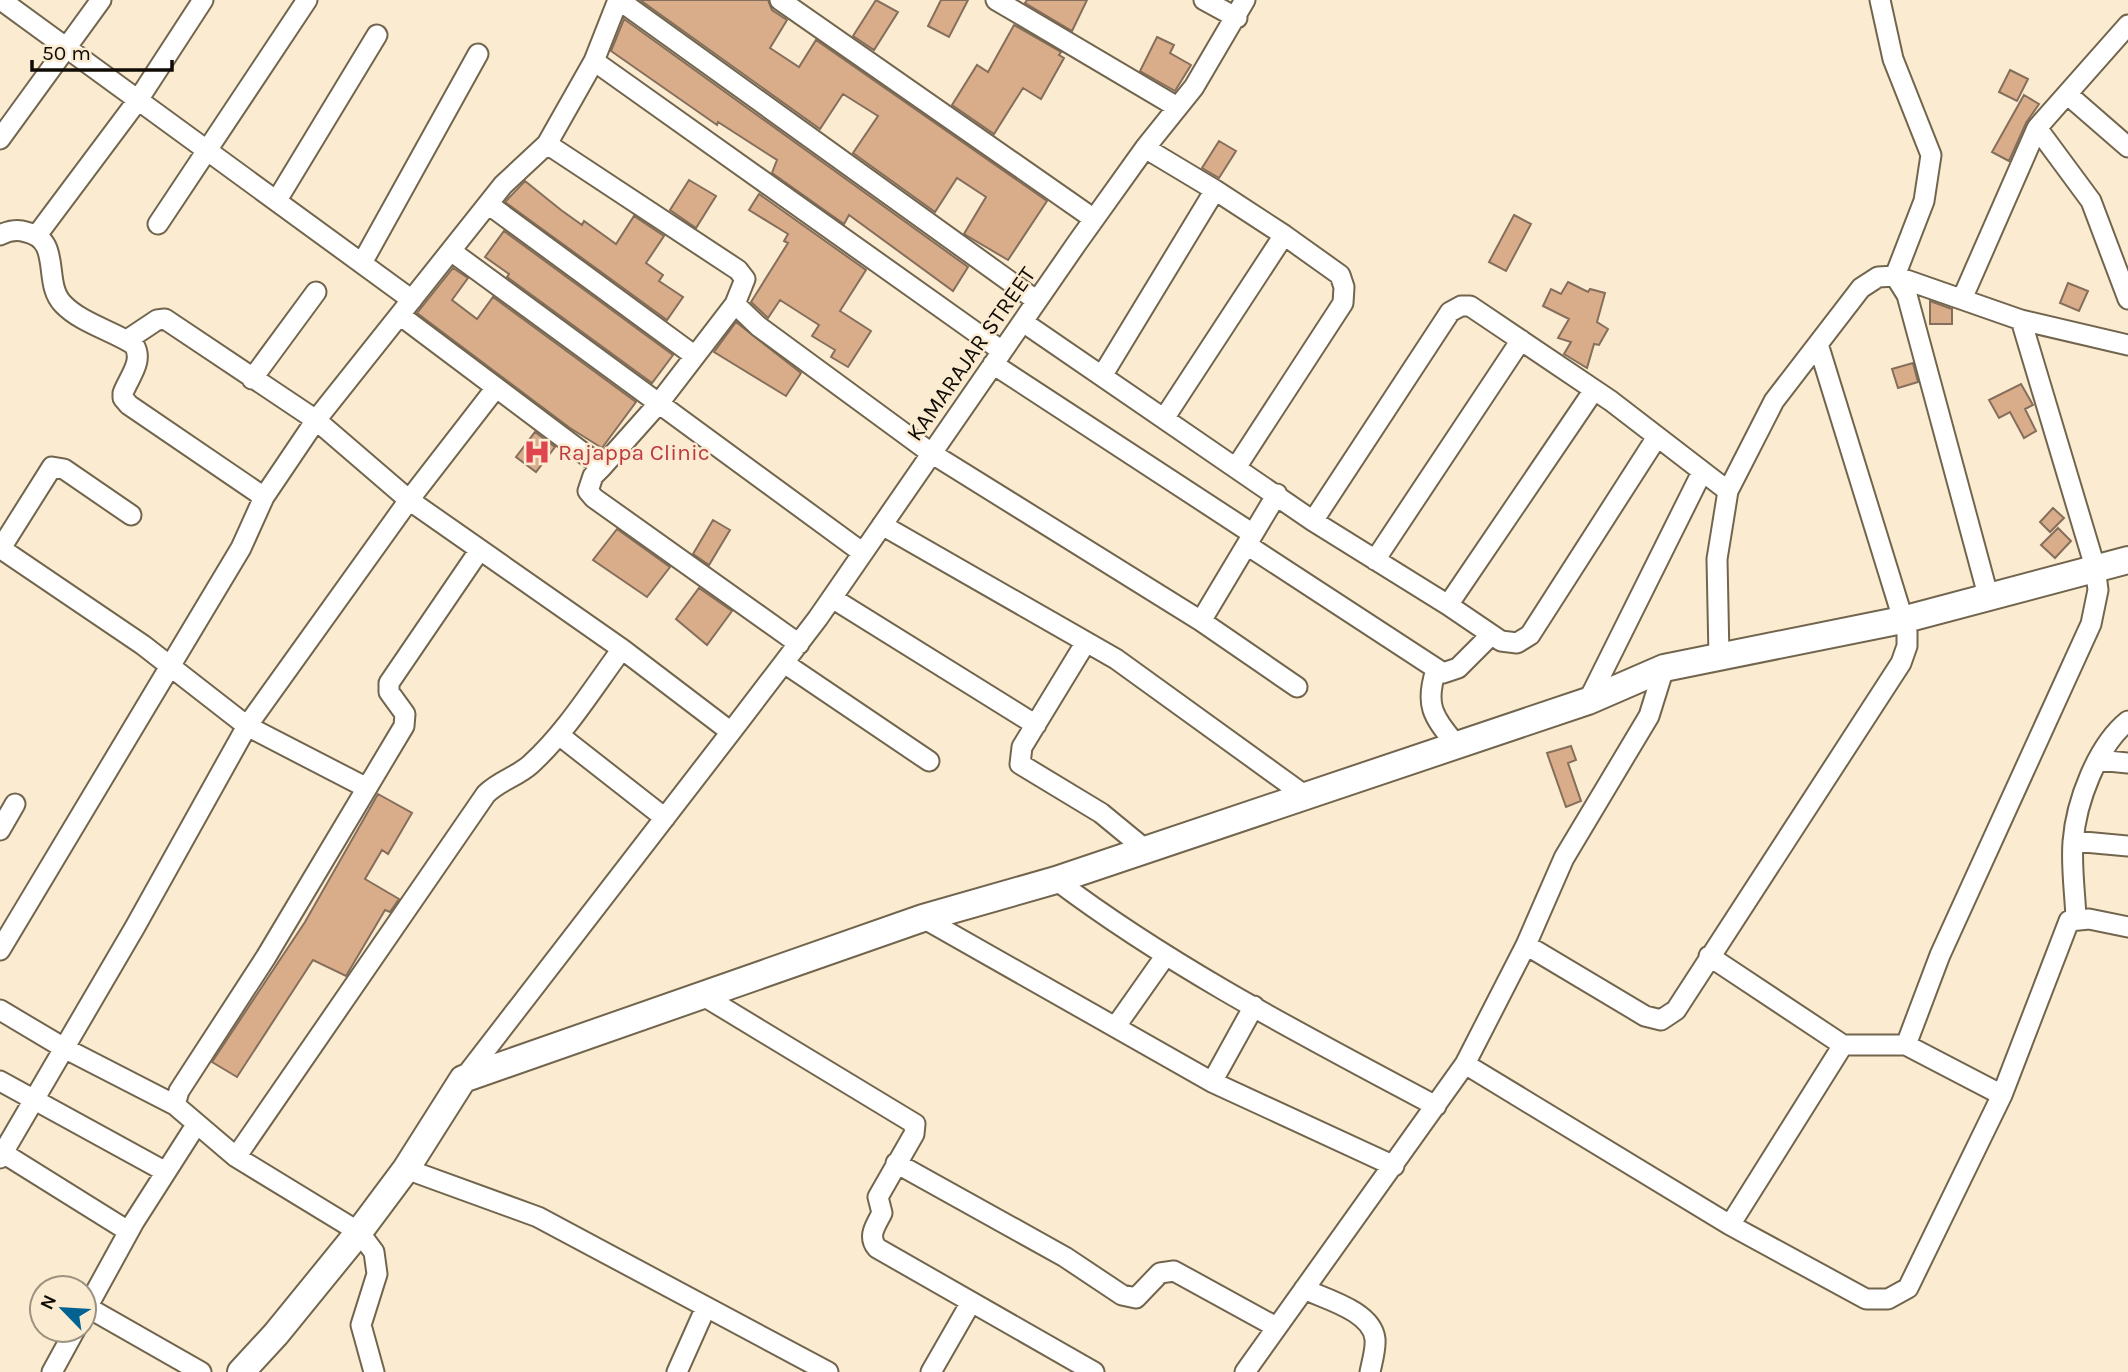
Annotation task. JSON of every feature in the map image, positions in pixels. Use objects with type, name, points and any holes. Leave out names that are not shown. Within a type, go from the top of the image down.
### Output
[{"type":"main road","points":[[241,1372],[276,1334],[359,1232],[406,1169],[463,1079],[923,918],[1056,880],[1457,746],[1588,701],[1664,668],[1902,620],[2128,560]]},
{"type":"street","points":[[1,0],[362,263],[406,308],[495,389],[602,467]]},
{"type":"street","points":[[0,139],[101,0]]},
{"type":"street","points":[[37,235],[138,100],[204,0]]},
{"type":"street","points":[[158,224],[307,0]]},
{"type":"street","points":[[0,950],[241,548],[264,498],[316,420],[503,185],[547,144],[594,61],[619,0],[1037,301]]},
{"type":"street","points":[[780,0],[1094,219]]},
{"type":"street","points":[[996,0],[1177,107]]},
{"type":"street","points":[[1204,0],[1241,9]]},
{"type":"street","points":[[1880,0],[1893,59],[1931,155],[1924,201],[1895,276]]},
{"type":"street","name":"KAMARAJAR STREET","points":[[463,1079],[799,644],[1094,219],[1145,148],[1194,87],[1241,9]]},
{"type":"street","points":[[1962,299],[2037,128],[2128,25]]},
{"type":"street","points":[[277,200],[377,35]]},
{"type":"street","points":[[362,263],[478,54]]},
{"type":"street","points":[[594,61],[997,358],[1436,670],[1443,673],[1458,668],[1491,635]]},
{"type":"street","points":[[2067,94],[2128,147]]},
{"type":"street","points":[[2037,128],[2091,201],[2128,299]]},
{"type":"street","points":[[547,144],[738,270],[745,279],[735,304],[659,402],[602,467],[587,491],[799,644]]},
{"type":"street","points":[[1145,148],[1284,235],[1340,275],[1344,287],[1343,303],[1237,466]]},
{"type":"street","points":[[1101,376],[1215,190]]},
{"type":"street","points":[[488,204],[695,356]]},
{"type":"street","points":[[0,235],[8,231],[37,235],[50,254],[55,292],[63,304],[127,340],[139,352],[123,398],[264,498]]},
{"type":"street","points":[[1165,417],[1284,235]]},
{"type":"street","points":[[451,251],[863,553]]},
{"type":"street","points":[[1895,276],[1907,295],[1989,599]]},
{"type":"street","points":[[1719,657],[1717,559],[1728,491],[1774,401],[1861,288],[1878,277],[1895,276],[2021,320],[2128,345]]},
{"type":"street","points":[[252,379],[316,292]]},
{"type":"street","points":[[735,304],[758,326],[931,453],[1201,621],[1297,687]]},
{"type":"street","points":[[1313,521],[1450,313],[1461,306],[1471,306],[1594,390],[1728,491]]},
{"type":"street","points":[[127,340],[157,320],[165,319],[316,420],[408,500],[622,649],[731,732]]},
{"type":"street","points":[[1906,1045],[1940,955],[2091,624],[2098,590],[2095,567],[2021,320]]},
{"type":"street","points":[[1023,321],[1237,466],[1313,521],[1501,641],[1517,643],[1530,635],[1657,437]]},
{"type":"street","points":[[1375,560],[1521,340]]},
{"type":"street","points":[[1526,945],[1645,1016],[1661,1020],[1676,1010],[1901,663],[1907,646],[1907,632],[1818,344]]},
{"type":"street","points":[[128,1231],[1,1155],[247,726],[408,500],[495,389]]},
{"type":"street","points":[[1448,605],[1594,390]]},
{"type":"street","points":[[131,515],[64,469],[52,467],[0,548],[170,665],[247,726],[367,788]]},
{"type":"street","points":[[1588,701],[1702,472]]},
{"type":"street","points":[[1201,621],[1277,494]]},
{"type":"street","points":[[882,525],[1116,659],[1307,797]]},
{"type":"street","points":[[175,1105],[179,1091],[265,957],[405,721],[405,714],[389,692],[389,683],[479,551]]},
{"type":"street","points":[[832,598],[1036,725]]},
{"type":"street","points":[[1086,642],[1019,754],[1020,764],[1101,813],[1146,850]]},
{"type":"street","points":[[236,1157],[486,794],[499,781],[524,771],[559,736],[622,649]]},
{"type":"street","points":[[783,663],[929,761]]},
{"type":"street","points":[[1245,1372],[1465,1064],[1526,945],[1564,858],[1649,716],[1664,668]]},
{"type":"street","points":[[1436,670],[1428,695],[1436,719],[1457,746]]},
{"type":"street","points":[[1465,1064],[1730,1225],[1866,1299],[1888,1298],[1908,1288],[2002,1095],[2069,924],[2073,841],[2089,778],[2116,731],[2128,721]]},
{"type":"street","points":[[559,736],[665,818]]},
{"type":"street","points":[[2098,760],[2128,763]]},
{"type":"street","points":[[0,830],[15,804]]},
{"type":"street","points":[[2073,841],[2128,846]]},
{"type":"street","points":[[1056,880],[1101,914],[1166,955],[1436,1106]]},
{"type":"street","points":[[923,918],[1212,1082],[1394,1166]]},
{"type":"street","points":[[2069,924],[2128,928]]},
{"type":"street","points":[[1116,1026],[1166,955]]},
{"type":"street","points":[[1709,956],[1843,1045],[1906,1045],[2002,1095]]},
{"type":"street","points":[[702,995],[915,1124],[914,1134],[878,1197],[882,1213],[872,1241],[877,1248],[970,1304],[1094,1372]]},
{"type":"street","points":[[1212,1082],[1254,1006]]},
{"type":"street","points":[[0,1010],[64,1048],[175,1105],[236,1157],[359,1232],[374,1252],[377,1274],[361,1325],[374,1372]]},
{"type":"street","points":[[1730,1225],[1843,1045]]},
{"type":"street","points":[[0,1081],[166,1172]]},
{"type":"street","points":[[98,1287],[128,1231],[196,1125]]},
{"type":"street","points":[[896,1163],[1065,1257],[1122,1295],[1136,1298],[1160,1273],[1174,1271],[1276,1327]]},
{"type":"street","points":[[406,1169],[538,1217],[828,1372]]},
{"type":"street","points":[[1304,1289],[1360,1316],[1370,1325],[1375,1337],[1370,1372]]},
{"type":"street","points":[[931,1372],[970,1304]]},
{"type":"street","points":[[683,1370],[706,1307]]},
{"type":"street","points":[[98,1316],[201,1372]]},
{"type":"street","points":[[52,1372],[67,1344]]},
{"type":"building","points":[[640,0],[768,0],[772,10],[787,20],[770,48],[799,67],[816,40],[1047,201],[1008,260],[964,234],[986,197],[957,178],[935,212],[853,153],[878,116],[843,94],[820,129]]},
{"type":"building","points":[[876,0],[898,12],[874,50],[853,36]]},
{"type":"building","points":[[941,0],[968,0],[949,37],[928,26]]},
{"type":"building","points":[[1027,0],[1087,0],[1072,31],[1025,3]]},
{"type":"building","points":[[624,19],[968,267],[953,291],[849,215],[844,224],[772,173],[777,160],[718,122],[717,125],[611,51]]},
{"type":"building","points":[[1014,25],[1061,52],[1059,55],[1064,58],[1041,99],[1023,88],[994,134],[952,105],[977,65],[988,72]]},
{"type":"building","points":[[1157,37],[1174,45],[1170,53],[1191,65],[1175,91],[1140,71]]},
{"type":"building","points":[[2010,70],[2028,79],[2017,101],[1999,92]]},
{"type":"building","points":[[2024,95],[2039,104],[2026,123],[2009,161],[1992,152]]},
{"type":"building","points":[[1219,141],[1236,151],[1219,178],[1202,168]]},
{"type":"building","points":[[689,180],[716,196],[696,228],[670,210]]},
{"type":"building","points":[[525,181],[582,225],[584,221],[616,244],[634,216],[664,236],[646,263],[663,275],[659,281],[683,297],[667,320],[505,202]]},
{"type":"building","points":[[759,194],[866,270],[840,311],[871,331],[848,367],[831,357],[835,350],[812,336],[819,325],[780,300],[768,318],[751,302],[788,243],[784,241],[788,234],[749,210]]},
{"type":"building","points":[[1514,215],[1531,224],[1506,271],[1489,262]]},
{"type":"building","points":[[504,231],[673,355],[652,383],[507,277],[509,274],[485,257]]},
{"type":"building","points":[[453,268],[468,278],[452,300],[477,319],[493,297],[636,402],[602,448],[570,428],[417,313]]},
{"type":"building","points":[[1568,282],[1588,292],[1590,289],[1605,293],[1597,322],[1608,329],[1599,345],[1594,344],[1587,368],[1564,354],[1571,342],[1558,338],[1569,319],[1543,306],[1551,289],[1561,294]]},
{"type":"building","points":[[2068,283],[2088,291],[2079,311],[2060,303]]},
{"type":"building","points":[[1930,301],[1952,309],[1952,324],[1930,324]]},
{"type":"building","points":[[736,322],[801,373],[786,396],[714,352]]},
{"type":"building","points":[[1913,363],[1918,382],[1898,388],[1892,369]]},
{"type":"building","points":[[2021,384],[2033,405],[2025,409],[2036,431],[2024,438],[2010,412],[1999,418],[1989,400]]},
{"type":"building","points":[[535,432],[555,447],[536,472],[516,457]]},
{"type":"building","points":[[2053,508],[2064,518],[2050,532],[2040,522]]},
{"type":"building","points":[[713,520],[730,530],[709,565],[693,554]]},
{"type":"building","points":[[2058,528],[2071,541],[2055,558],[2041,545]]},
{"type":"building","points":[[617,529],[670,567],[647,597],[593,560]]},
{"type":"building","points":[[699,588],[732,611],[707,645],[676,619]]},
{"type":"building","points":[[1571,746],[1576,760],[1568,763],[1581,801],[1566,807],[1547,753]]},
{"type":"building","points":[[378,794],[412,813],[388,854],[382,850],[365,879],[399,899],[390,912],[385,910],[346,976],[313,960],[237,1077],[212,1062],[305,922]]},
{"type":"place","name":"Rajappa Clinic","points":[[537,452]]}]
